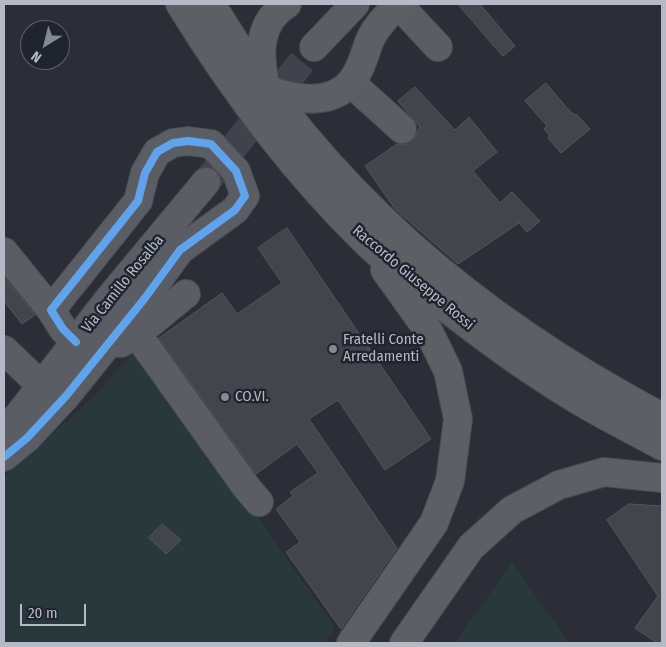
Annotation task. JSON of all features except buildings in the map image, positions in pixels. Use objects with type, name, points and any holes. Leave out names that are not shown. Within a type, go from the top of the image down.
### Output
[{"type":"main road","name":"Raccordo Giuseppe Rossi","points":[[180,4],[214,59],[260,124],[311,184],[366,242],[499,348],[573,397],[662,446]]},
{"type":"main road","points":[[210,4],[266,88],[335,171],[385,224],[439,272],[504,322],[560,359],[662,417]]},
{"type":"main road","points":[[266,88],[260,60],[264,30],[270,19],[287,4]]},
{"type":"main road","points":[[266,88],[287,97],[307,99],[327,96],[351,83],[359,70],[370,39],[398,4]]},
{"type":"main road","points":[[351,643],[434,522],[450,481],[458,419],[448,370],[428,330],[366,242]]},
{"type":"main road","points":[[404,643],[470,547],[512,510],[559,485],[604,472],[662,478]]},
{"type":"street","points":[[314,47],[355,4]]},
{"type":"street","points":[[398,4],[438,47]]},
{"type":"street","points":[[351,83],[402,129]]},
{"type":"street","points":[[4,457],[27,438],[46,417],[107,345],[180,250],[228,216],[245,196],[236,171],[210,144],[173,143],[157,152],[145,173],[138,201],[51,310]]},
{"type":"street","name":"Via Camillo Rosalba","points":[[4,434],[206,182]]},
{"type":"street","points":[[4,252],[51,310],[63,329],[76,342]]},
{"type":"street","points":[[107,345],[126,342],[186,294]]},
{"type":"street","points":[[137,334],[259,502]]},
{"type":"street","points":[[4,350],[42,386]]},
{"type":"shaded area","points":[[133,353],[144,356],[335,627],[324,643],[4,643],[4,477],[91,399]]},
{"type":"shaded area","points":[[512,562],[569,643],[455,643]]},
{"type":"tunnel","points":[[206,182],[314,47]]},
{"type":"cycle path","points":[[4,457],[27,438],[66,396],[145,298],[180,250],[235,210],[245,196],[236,171],[211,144],[188,141],[173,143],[157,152],[145,173],[138,201],[51,310],[63,329],[76,342]]},
{"type":"place","name":"Fratelli Conte Arredamenti","points":[[333,349]]},
{"type":"place","name":"CO.VI.","points":[[225,397]]}]
